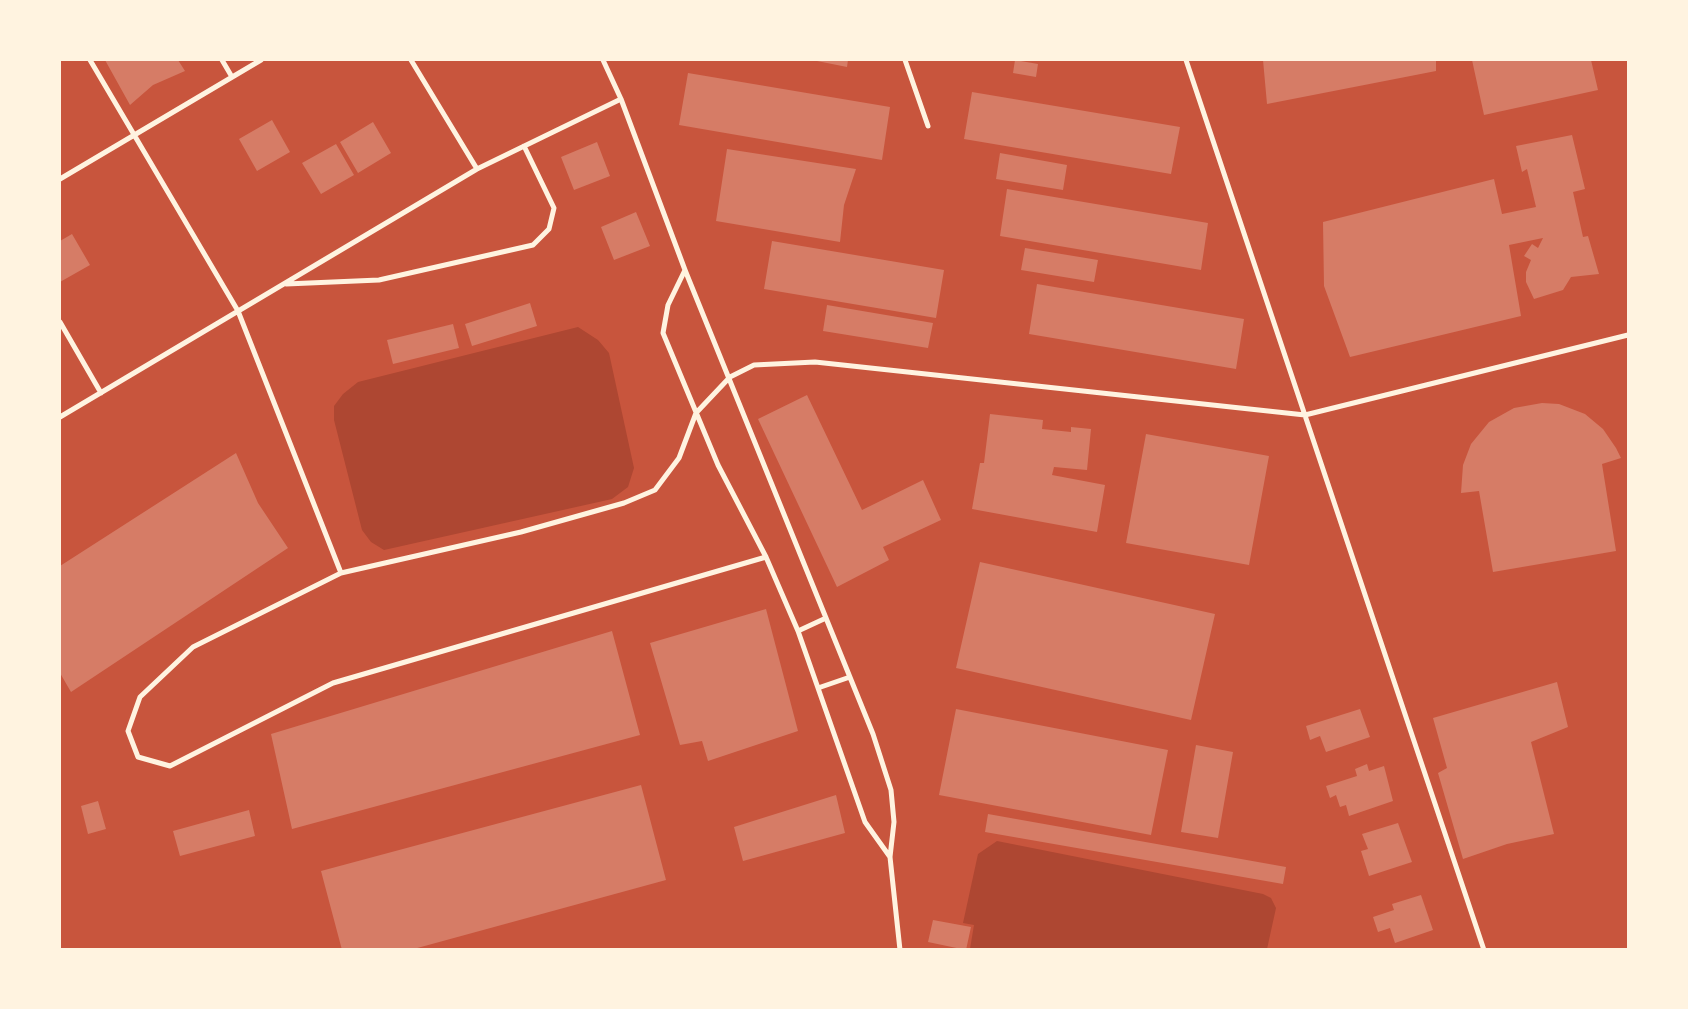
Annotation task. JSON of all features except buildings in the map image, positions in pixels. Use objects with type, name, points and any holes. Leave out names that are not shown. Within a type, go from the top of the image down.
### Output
[{"type":"lane","points":[[90,60],[238,311],[341,573]]},
{"type":"lane","points":[[222,60],[232,77]]},
{"type":"lane","points":[[60,179],[261,60]]},
{"type":"lane","points":[[411,60],[477,169]]},
{"type":"lane","points":[[603,60],[621,99],[685,270],[873,734],[891,790],[894,822],[890,857],[900,950]]},
{"type":"lane","points":[[905,60],[928,127]]},
{"type":"lane","points":[[1186,60],[1484,950]]},
{"type":"lane","points":[[60,417],[477,169],[621,99]]},
{"type":"lane","points":[[283,284],[379,280],[533,245],[549,229],[554,208],[524,146]]},
{"type":"lane","points":[[685,270],[668,304],[663,333],[718,465],[766,557],[798,631],[865,822],[890,857]]},
{"type":"lane","points":[[60,322],[101,393]]},
{"type":"lane","points":[[766,557],[333,683],[170,766],[138,757],[128,731],[140,697],[193,647],[341,573],[521,532],[624,503],[655,490],[679,458],[696,413],[730,377],[754,365],[814,362],[1305,415],[1629,335]]},
{"type":"lane","points":[[798,631],[826,618]]},
{"type":"lane","points":[[818,688],[850,677]]},
{"type":"shaded area","points":[[578,327],[598,340],[609,353],[634,468],[628,487],[612,499],[384,550],[371,542],[362,530],[334,420],[334,406],[343,394],[358,382]]},
{"type":"shaded area","points":[[997,841],[1263,894],[1271,898],[1276,908],[1267,949],[970,949],[974,925],[963,923],[978,854]]}]
